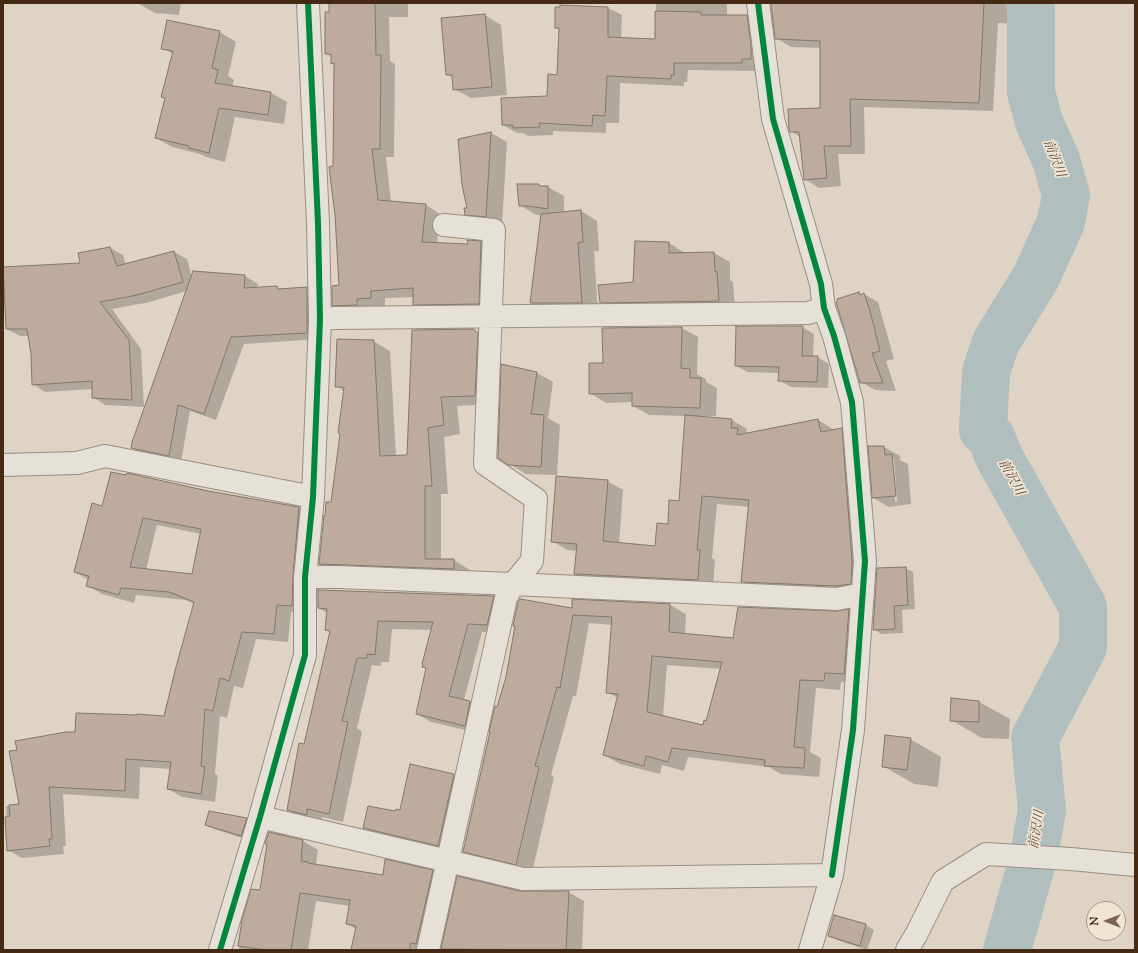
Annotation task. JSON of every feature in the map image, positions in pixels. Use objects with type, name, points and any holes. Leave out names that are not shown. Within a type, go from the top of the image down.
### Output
[{"type":"street","points":[[220,950],[260,817],[304,655],[305,577],[313,497],[320,319],[318,223],[308,3]]},
{"type":"street","points":[[754,4],[773,119],[821,284],[824,308],[834,336],[852,402],[865,561],[853,730],[832,875],[810,950]]},
{"type":"street","points":[[428,950],[506,598],[513,584],[532,561],[536,499],[485,464],[494,230],[444,225]]},
{"type":"street","points":[[320,319],[808,313],[824,308]]},
{"type":"street","points":[[3,465],[77,463],[105,456],[313,497]]},
{"type":"street","points":[[305,577],[513,584],[837,599],[863,594]]},
{"type":"street","points":[[260,817],[523,879],[832,875]]},
{"type":"street","points":[[907,950],[944,881],[986,854],[1135,864]]},
{"type":"building","points":[[329,3],[375,3],[376,55],[381,55],[380,149],[372,149],[378,200],[426,204],[422,242],[468,244],[467,240],[481,241],[479,304],[413,305],[413,288],[371,291],[371,298],[357,299],[357,305],[332,306],[332,286],[339,285],[335,215],[329,167],[333,166],[334,63],[331,64],[331,54],[325,54],[325,12],[329,12]]},
{"type":"building","points":[[771,3],[984,3],[979,103],[850,99],[851,146],[824,146],[827,178],[804,180],[799,132],[790,132],[788,109],[820,108],[820,41],[775,39]]},
{"type":"building","points":[[560,5],[608,7],[608,37],[655,39],[655,11],[701,12],[701,15],[747,15],[751,44],[751,59],[742,59],[742,63],[674,63],[674,75],[671,75],[671,79],[607,76],[605,116],[593,115],[592,126],[539,123],[540,127],[513,128],[513,125],[502,125],[501,98],[547,96],[548,74],[557,75],[559,28],[555,28],[555,7],[560,7]]},
{"type":"building","points":[[485,14],[492,87],[453,90],[452,75],[446,75],[441,18]]},
{"type":"building","points":[[167,20],[220,31],[212,68],[218,70],[215,83],[271,92],[268,115],[219,108],[209,153],[189,148],[189,146],[155,138],[165,98],[161,97],[173,51],[161,49]]},
{"type":"building","points":[[491,132],[486,217],[465,215],[464,208],[467,208],[462,185],[458,139]]},
{"type":"building","points":[[517,184],[539,184],[539,186],[548,186],[548,209],[519,206]]},
{"type":"building","points":[[581,210],[583,242],[578,243],[582,303],[530,303],[541,214]]},
{"type":"building","points":[[635,241],[669,242],[669,253],[714,252],[719,301],[600,303],[598,285],[633,282]]},
{"type":"building","points":[[110,247],[117,266],[174,251],[183,282],[137,295],[100,302],[129,340],[132,400],[92,398],[92,381],[32,385],[31,354],[27,329],[6,329],[3,267],[80,263],[78,253]]},
{"type":"building","points":[[193,271],[245,275],[244,288],[277,286],[278,289],[307,287],[307,333],[231,337],[204,414],[178,405],[169,456],[131,448],[132,442]]},
{"type":"building","points":[[859,292],[860,295],[864,293],[870,311],[880,351],[872,353],[883,383],[860,383],[836,302],[838,301],[837,299]]},
{"type":"building","points":[[736,326],[803,326],[802,356],[818,356],[817,382],[778,381],[779,367],[735,366]]},
{"type":"building","points":[[682,327],[681,368],[690,369],[690,378],[701,378],[700,408],[632,406],[632,393],[589,394],[589,363],[603,363],[602,328]]},
{"type":"building","points":[[473,329],[478,333],[475,396],[441,397],[444,425],[428,428],[432,486],[425,486],[425,559],[454,559],[454,569],[319,564],[326,502],[331,502],[340,434],[338,433],[344,387],[335,387],[337,339],[374,340],[380,456],[407,455],[412,330]]},
{"type":"building","points":[[501,364],[537,372],[531,414],[544,415],[541,467],[508,465],[498,458]]},
{"type":"building","points":[[685,415],[732,419],[731,428],[738,428],[737,435],[818,419],[821,432],[842,428],[852,561],[851,584],[836,586],[741,582],[749,500],[702,496],[697,550],[700,550],[698,580],[574,574],[577,544],[551,542],[556,476],[608,480],[603,541],[655,546],[657,523],[668,524],[669,500],[679,501]]},
{"type":"building","points":[[868,446],[884,446],[885,455],[892,454],[896,496],[872,498]]},
{"type":"building","points":[[111,472],[126,475],[127,473],[208,491],[299,507],[292,606],[277,605],[274,634],[242,632],[229,681],[220,678],[213,711],[205,709],[201,766],[205,767],[201,794],[167,789],[171,762],[126,759],[125,791],[49,787],[52,839],[49,839],[50,846],[7,851],[5,817],[10,816],[9,805],[19,804],[9,751],[17,750],[15,741],[66,732],[75,732],[76,713],[164,716],[194,602],[169,592],[121,588],[119,595],[86,586],[89,576],[74,572],[92,503],[102,506]],"holes":[[[143,518],[201,529],[192,574],[130,567]]]},
{"type":"building","points":[[906,567],[908,605],[894,606],[895,629],[873,630],[877,568]]},
{"type":"building","points":[[318,590],[494,596],[487,625],[468,624],[449,696],[470,701],[465,726],[416,714],[426,668],[422,667],[422,664],[433,622],[378,621],[375,655],[367,654],[367,658],[357,658],[342,721],[348,722],[329,814],[307,809],[307,815],[287,810],[299,743],[304,744],[330,631],[325,630],[327,609],[318,608]]},
{"type":"building","points":[[520,599],[572,608],[572,599],[670,604],[669,632],[733,638],[738,607],[836,611],[849,609],[844,674],[825,673],[824,681],[800,680],[794,747],[805,748],[804,768],[764,766],[765,760],[672,748],[668,762],[646,756],[644,766],[603,755],[618,694],[606,693],[612,617],[573,615],[560,688],[557,687],[535,766],[539,767],[516,865],[463,852],[495,706],[497,707],[506,677],[518,602]],"holes":[[[652,656],[722,662],[706,721],[704,720],[703,725],[647,712]]]},
{"type":"building","points":[[951,698],[979,701],[979,722],[950,721]]},
{"type":"building","points":[[885,735],[911,738],[907,770],[882,767]]},
{"type":"building","points":[[410,764],[454,774],[438,846],[363,828],[368,806],[395,811],[396,809],[400,810]]},
{"type":"building","points":[[209,811],[247,818],[241,836],[205,825]]},
{"type":"building","points":[[269,832],[303,840],[301,861],[308,863],[383,875],[385,859],[433,870],[416,944],[411,943],[409,950],[351,950],[356,926],[346,924],[350,900],[300,893],[291,950],[266,950],[238,946],[242,920],[251,889],[260,890],[267,844],[265,844]]},
{"type":"building","points":[[457,876],[520,891],[569,891],[566,950],[441,949]]},
{"type":"building","points":[[834,915],[866,924],[860,946],[828,936]]},
{"type":"waterway","name":"前沢川","points":[[1007,950],[1034,855],[1042,810],[1035,738],[1083,647],[1083,607],[999,457],[991,437],[983,430],[986,372],[996,342],[1036,277],[1061,222],[1066,195],[1056,160],[1039,122],[1031,92],[1030,3]]},
{"type":"cycle path","points":[[220,950],[260,817],[305,655],[305,577],[313,497],[320,319],[318,223],[308,3]]},
{"type":"cycle path","points":[[758,3],[773,119],[821,284],[824,308],[834,336],[852,402],[865,561],[853,730],[832,875]]}]
